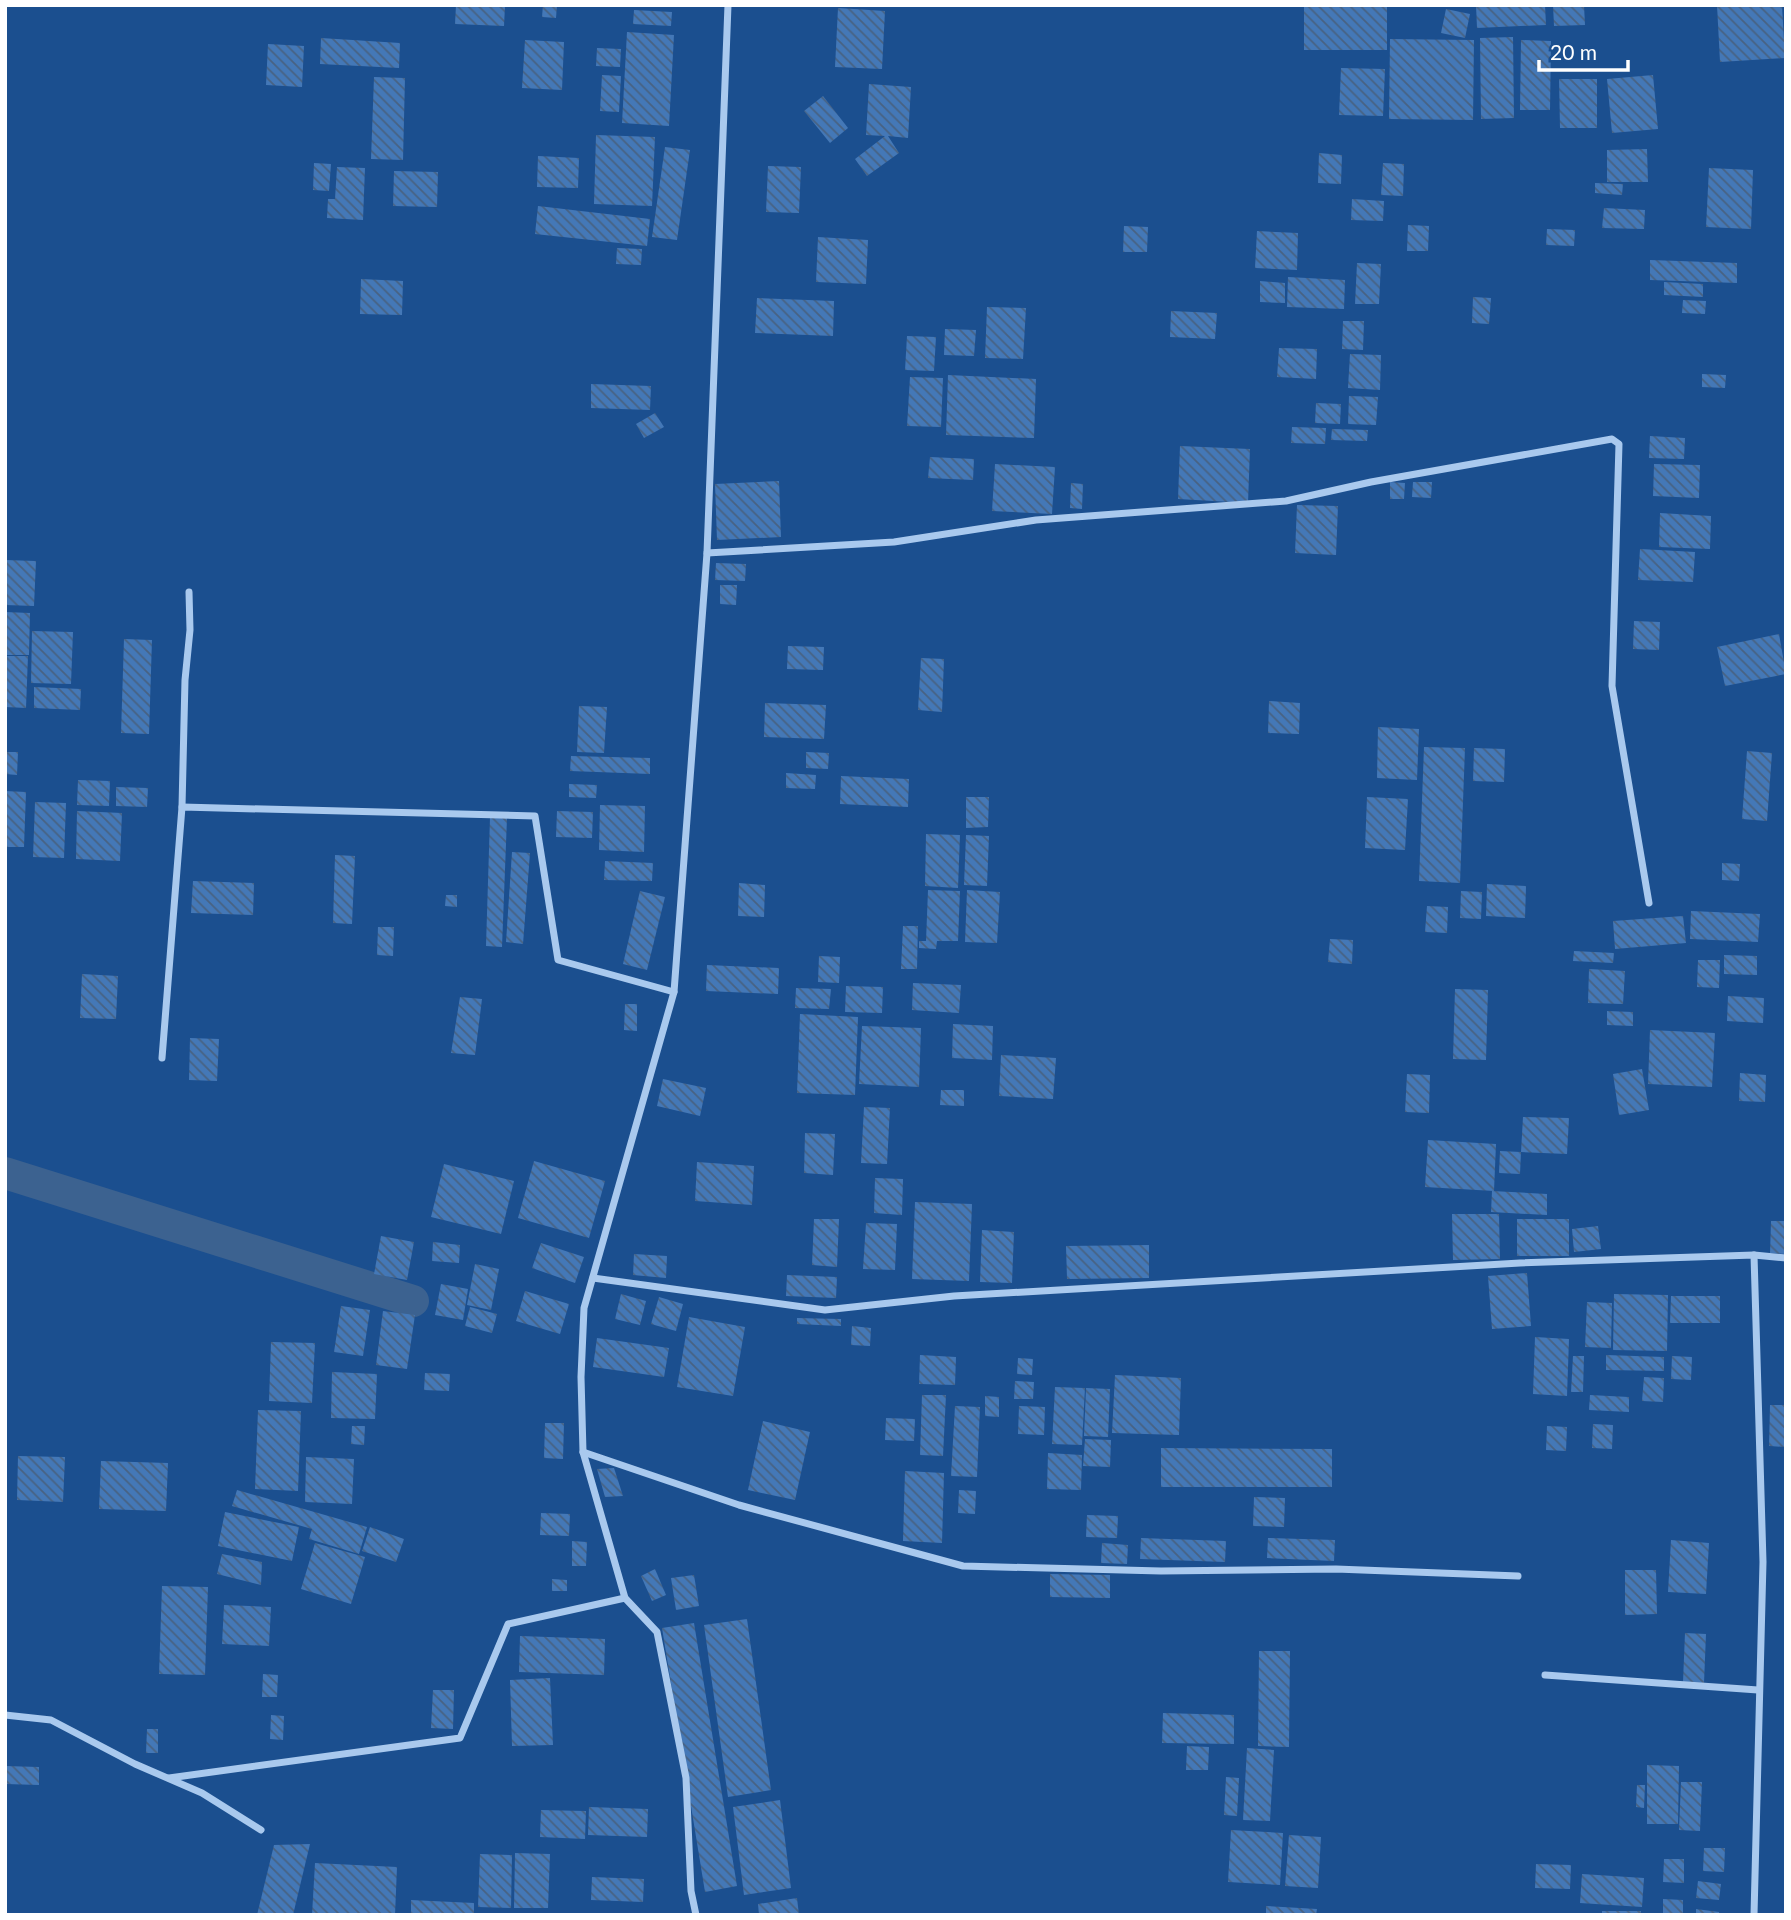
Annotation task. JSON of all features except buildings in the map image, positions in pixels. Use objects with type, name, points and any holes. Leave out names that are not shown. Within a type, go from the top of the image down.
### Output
[{"type":"street","points":[[696,1915],[691,1891],[686,1778],[657,1632],[625,1598],[583,1452],[581,1377],[584,1308],[674,992],[707,553],[728,5]]},
{"type":"street","points":[[707,553],[894,542],[1036,520],[1286,501],[1371,482],[1612,439],[1619,444],[1612,686],[1649,903]]},
{"type":"street","points":[[162,1058],[182,807],[185,680],[190,630],[189,592]]},
{"type":"street","points":[[182,807],[535,816],[558,960],[674,992]]},
{"type":"street","points":[[593,1278],[825,1310],[954,1296],[1520,1263],[1754,1255],[1786,1258]]},
{"type":"street","points":[[1754,1255],[1763,1562],[1754,1915]]},
{"type":"street","points":[[583,1452],[739,1505],[962,1566],[1161,1571],[1336,1569],[1518,1576]]},
{"type":"street","points":[[169,1779],[460,1738],[508,1623],[625,1598]]},
{"type":"street","points":[[1545,1675],[1758,1690]]},
{"type":"street","points":[[5,1715],[51,1720],[135,1764],[202,1793],[261,1829]]},
{"type":"waterway","points":[[5,1173],[413,1301]]}]
